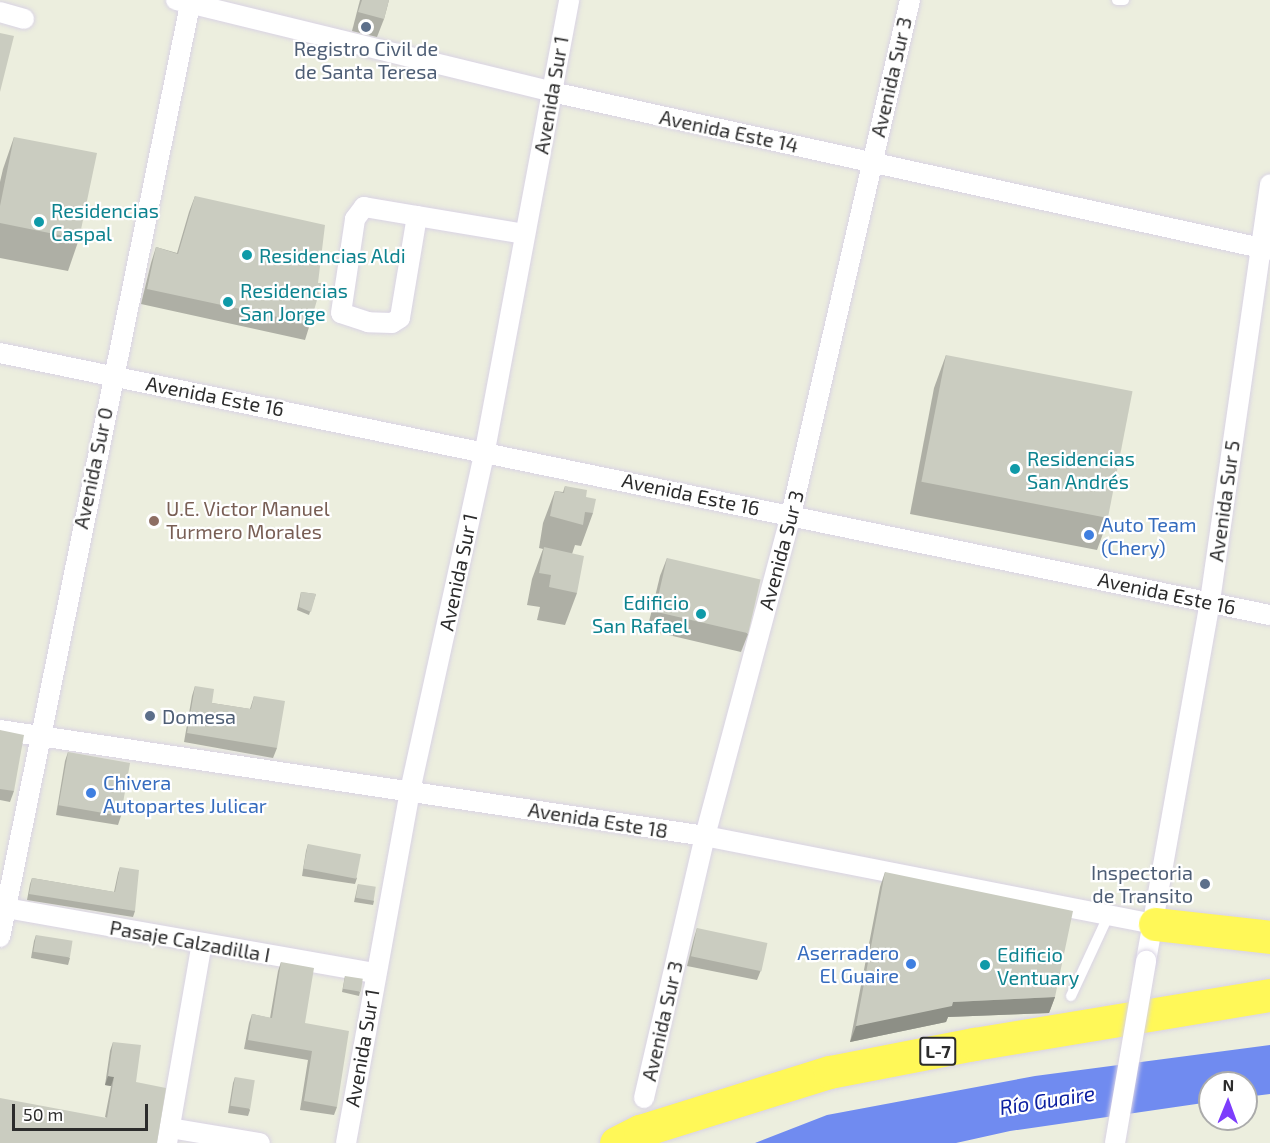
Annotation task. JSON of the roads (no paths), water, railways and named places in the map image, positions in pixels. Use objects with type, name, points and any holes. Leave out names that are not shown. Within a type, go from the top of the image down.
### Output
[{"type":"highway","points":[[1155,924],[1270,937]]},
{"type":"highway","name":"L-7","points":[[616,1143],[640,1131],[830,1072],[974,1044],[1270,996]]},
{"type":"street","name":"Avenida Sur 1","points":[[346,1143],[410,791],[485,450],[569,0]]},
{"type":"street","name":"Avenida Sur 3","points":[[644,1098],[705,836],[791,515],[910,0]]},
{"type":"street","name":"Avenida Este 14","points":[[186,1],[552,92],[1266,249]]},
{"type":"street","name":"Avenida Sur 0","points":[[0,937],[186,1]]},
{"type":"street","points":[[0,12],[24,19]]},
{"type":"street","name":"Avenida Sur 5","points":[[1115,1143],[1210,601],[1266,249],[1270,184]]},
{"type":"street","points":[[417,216],[399,318],[392,323],[368,322],[341,313],[359,211],[364,207],[525,234]]},
{"type":"street","name":"Avenida Este 16","points":[[0,353],[485,450],[1270,615]]},
{"type":"street","name":"Avenida Este 18","points":[[0,730],[38,738],[705,836],[1155,924]]},
{"type":"street","name":"Pasaje Calzadilla I","points":[[6,908],[376,973]]},
{"type":"street","points":[[202,943],[169,1136],[260,1143]]},
{"type":"lane","points":[[1117,0],[1124,0]]},
{"type":"lane","points":[[1071,996],[1109,914]]},
{"type":"water","name":"Río Guaire","points":[[1270,1045],[1270,1094],[1258,1096],[1258,1071],[1198,1071],[1198,1104],[1010,1131],[956,1143],[755,1143],[827,1115],[1035,1076]]},
{"type":"place","name":"Registro Civil de de Santa Teresa","points":[[366,27]]},
{"type":"place","name":"Residencias Caspal","points":[[39,222]]},
{"type":"place","name":"Residencias Aldi","points":[[247,255]]},
{"type":"place","name":"Residencias San Jorge","points":[[228,302]]},
{"type":"place","name":"Residencias San Andrés","points":[[1015,469]]},
{"type":"place","name":"U.E. Victor Manuel Turmero Morales","points":[[154,521]]},
{"type":"place","name":"Auto Team (Chery)","points":[[1089,535]]},
{"type":"place","name":"Edificio San Rafael","points":[[701,614]]},
{"type":"place","name":"Domesa","points":[[150,716]]},
{"type":"place","name":"Chivera Autopartes Julicar","points":[[91,793]]},
{"type":"place","name":"Inspectoria de Transito","points":[[1205,884]]},
{"type":"place","name":"Aserradero El Guaire","points":[[911,964]]},
{"type":"place","name":"Edificio Ventuary","points":[[985,965]]}]
